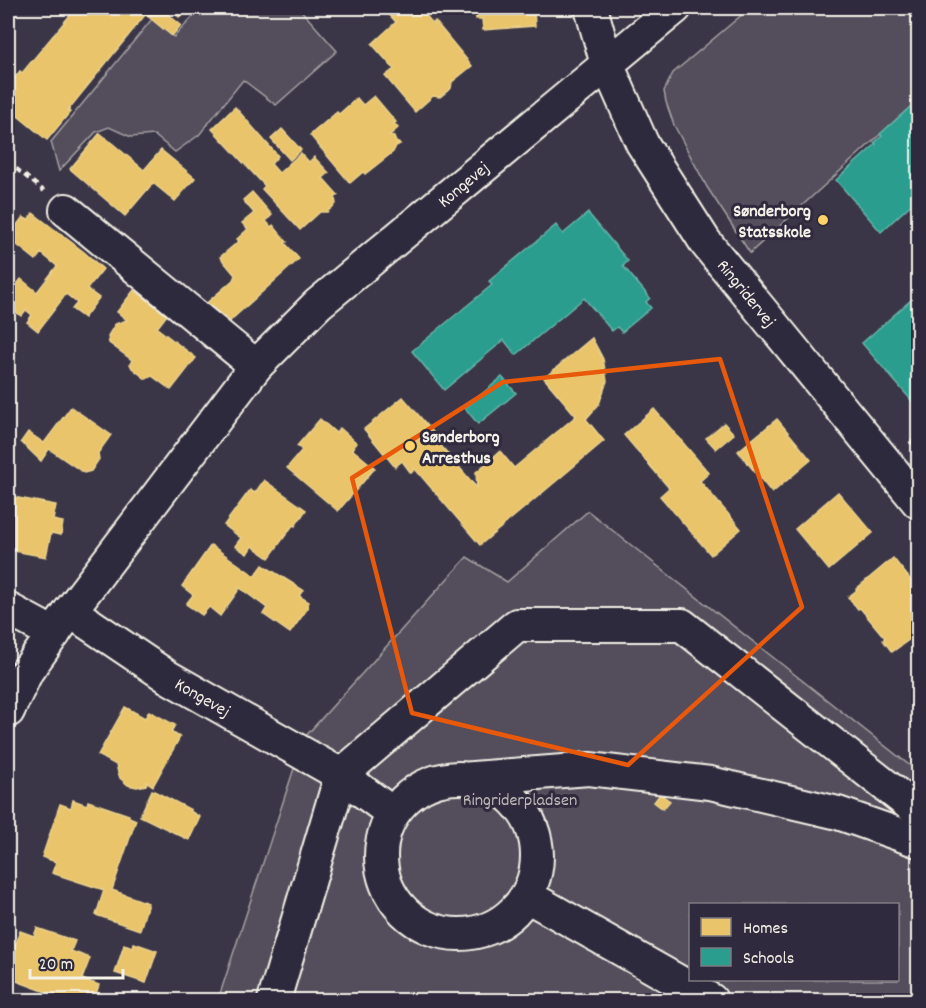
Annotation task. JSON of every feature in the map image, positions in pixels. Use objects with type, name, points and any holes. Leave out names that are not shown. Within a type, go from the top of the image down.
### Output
[{"type":"street","name":"Ringridervej","points":[[591,8],[608,64],[642,143],[706,243],[918,502]]},
{"type":"street","name":"Kongevej","points":[[8,711],[27,671],[256,366],[318,304],[675,8]]},
{"type":"street","points":[[66,210],[256,366]]},
{"type":"street","points":[[8,609],[62,623]]},
{"type":"street","name":"Kongevej","points":[[62,623],[168,677],[341,775],[392,813]]},
{"type":"street","points":[[274,1000],[341,775],[517,625],[682,626],[918,812]]},
{"type":"street","points":[[471,778],[496,787],[525,814],[536,839],[536,870],[527,896],[505,920],[481,932],[444,933],[418,924],[394,902],[383,877],[382,838],[392,813],[415,790],[439,780],[589,768],[710,783],[838,813],[918,840]]},
{"type":"street","points":[[527,896],[711,1000]]},
{"type":"path","points":[[8,162],[66,210]]},
{"type":"highlighted area","points":[[720,359],[802,607],[628,765],[412,713],[352,478],[503,382]]},
{"type":"green space","points":[[201,8],[299,8],[337,51],[276,105],[243,80],[199,135],[175,152],[154,135],[131,137],[109,127],[96,132],[59,171],[51,142],[152,19],[174,37]]},
{"type":"green space","points":[[750,8],[918,8],[918,100],[750,253],[707,187],[674,125],[664,91],[673,73]]},
{"type":"green space","name":"Ringriderpladsen","points":[[588,511],[918,772],[918,1000],[218,1000],[304,738],[467,557],[507,582]]},
{"type":"building: Homes","points":[[76,8],[136,8],[145,15],[68,110],[70,112],[47,140],[8,108],[8,87]]},
{"type":"building: Homes","points":[[150,8],[160,8],[181,25],[172,36],[145,14]]},
{"type":"building: Homes","points":[[170,8],[189,8],[179,17]]},
{"type":"building: Homes","points":[[383,8],[420,8],[433,24],[435,21],[472,66],[452,82],[451,88],[440,97],[433,96],[415,112],[385,76],[394,69],[372,44],[396,22]]},
{"type":"building: Homes","points":[[475,8],[534,8],[535,26],[483,30],[482,19],[476,19]]},
{"type":"building: Homes","points":[[374,96],[396,122],[394,123],[398,128],[390,135],[400,144],[365,174],[363,172],[350,183],[310,135],[357,98],[363,105]]},
{"type":"building: Homes","points":[[235,107],[278,156],[271,164],[279,173],[301,153],[309,162],[314,157],[329,173],[323,178],[338,195],[335,198],[336,204],[327,212],[320,212],[300,230],[262,189],[265,186],[212,129]]},
{"type":"building: Homes","points":[[282,129],[301,150],[290,160],[271,139]]},
{"type":"building: Homes","points":[[100,133],[144,170],[161,150],[195,178],[175,201],[153,183],[125,216],[70,169]]},
{"type":"building: Homes","points":[[252,192],[272,215],[266,221],[271,227],[273,225],[299,259],[232,319],[225,328],[201,308],[233,280],[235,275],[220,257],[239,241],[237,239],[248,229],[242,223],[254,213],[243,200]]},
{"type":"building: Homes","points":[[33,213],[103,269],[87,289],[99,298],[84,318],[72,309],[77,303],[66,294],[38,331],[27,322],[32,315],[26,310],[21,316],[8,306],[8,296],[21,279],[37,292],[57,266],[41,253],[36,260],[12,241],[18,234],[13,230],[23,217],[28,220]]},
{"type":"building: Homes","points":[[134,290],[167,315],[157,328],[196,358],[171,390],[152,376],[146,379],[132,368],[130,364],[132,360],[109,343],[108,336],[115,324],[127,320],[117,312]]},
{"type":"building: Homes","name":"Sønderborg Arresthus","points":[[592,338],[603,359],[607,381],[599,404],[586,419],[604,441],[480,545],[415,469],[411,473],[402,461],[395,467],[364,429],[403,397],[477,488],[476,472],[500,451],[514,468],[576,416],[544,378]]},
{"type":"building: Homes","points":[[71,407],[111,435],[98,453],[99,459],[91,471],[84,473],[49,449],[41,461],[21,442],[28,432],[44,443]]},
{"type":"building: Homes","points":[[654,409],[709,473],[700,481],[741,529],[711,555],[660,496],[669,488],[624,435]]},
{"type":"building: Homes","points":[[320,419],[336,433],[340,428],[357,443],[352,449],[375,468],[338,511],[287,468],[302,450],[297,446]]},
{"type":"building: Homes","points":[[777,419],[811,460],[772,493],[738,451]]},
{"type":"building: Homes","points":[[724,423],[734,434],[716,449],[706,438]]},
{"type":"building: Homes","points":[[264,480],[306,510],[269,558],[252,546],[247,554],[235,546],[241,538],[224,525],[250,490],[255,493]]},
{"type":"building: Homes","points":[[838,492],[873,533],[829,570],[795,529]]},
{"type":"building: Homes","points":[[8,496],[56,505],[53,520],[63,522],[61,535],[51,533],[46,557],[8,550]]},
{"type":"building: Homes","points":[[211,545],[255,576],[263,565],[303,590],[299,596],[309,602],[308,608],[290,633],[263,614],[267,608],[240,588],[220,616],[209,607],[202,615],[186,604],[193,595],[182,586]]},
{"type":"building: Homes","points":[[893,558],[918,589],[918,639],[916,641],[913,637],[892,652],[883,640],[885,638],[848,597]]},
{"type":"building: Homes","points":[[918,657],[918,671],[912,663]]},
{"type":"building: Homes","points":[[125,707],[145,718],[149,711],[175,725],[171,732],[180,737],[153,786],[147,782],[146,785],[137,787],[128,785],[120,778],[118,766],[98,755]]},
{"type":"building: Homes","points":[[152,790],[200,817],[189,840],[140,816]]},
{"type":"building: Homes","points":[[660,794],[670,801],[663,809],[654,802]]},
{"type":"building: Homes","points":[[73,800],[87,805],[88,801],[129,815],[136,820],[112,890],[148,903],[140,930],[96,915],[104,890],[52,873],[56,862],[42,857],[60,804],[71,808]]},
{"type":"building: Homes","points":[[37,928],[75,941],[71,951],[90,958],[82,979],[99,985],[94,1000],[68,1000],[8,978],[8,966],[20,931],[34,936]]},
{"type":"building: Homes","points":[[134,943],[157,951],[146,983],[115,973],[124,945],[133,948]]},
{"type":"building: Schools","points":[[918,100],[918,198],[881,232],[836,180],[876,144],[874,143],[882,136],[880,134]]},
{"type":"building: Schools","points":[[588,213],[628,261],[623,266],[650,298],[646,302],[651,308],[622,332],[617,327],[612,331],[584,298],[516,355],[504,340],[444,390],[412,351],[492,285],[489,281],[556,225],[563,234]]},
{"type":"building: Schools","points":[[918,294],[918,408],[862,343]]},
{"type":"building: Schools","points":[[502,377],[516,393],[478,424],[465,408]]},
{"type":"place","name":"Sønderborg Statsskole","points":[[823,220]]},
{"type":"place","name":"Sønderborg Arresthus","points":[[410,446]]}]
